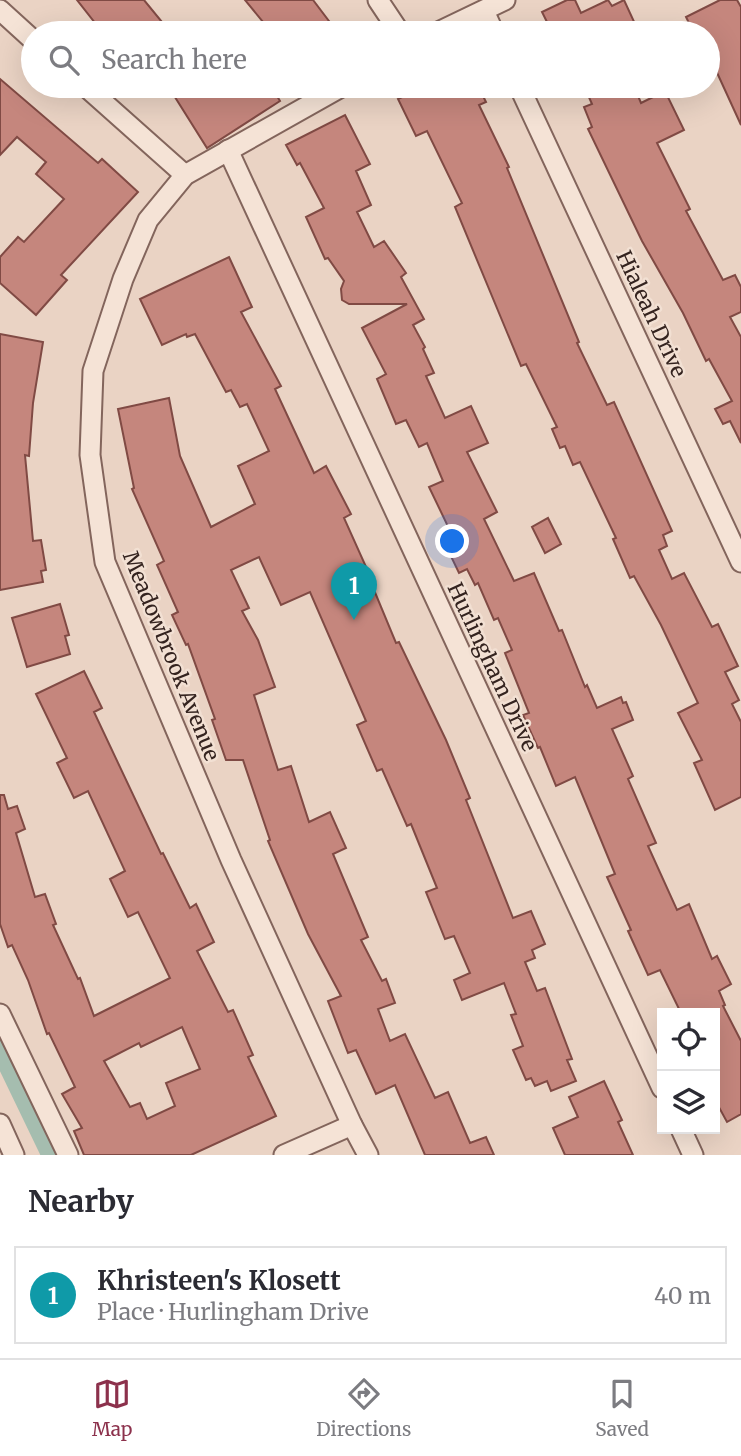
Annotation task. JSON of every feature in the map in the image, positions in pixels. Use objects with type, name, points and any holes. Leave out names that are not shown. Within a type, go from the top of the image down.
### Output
[{"type":"street","points":[[378,0],[392,21]]},
{"type":"street","points":[[462,21],[505,0]]},
{"type":"street","points":[[0,10],[21,29]]},
{"type":"street","points":[[484,11],[489,21]]},
{"type":"street","points":[[98,98],[185,175]]},
{"type":"street","name":"Meadowbrook Avenue","points":[[321,98],[185,175],[148,220],[123,279],[93,371],[90,455],[105,562],[231,859],[368,1155]]},
{"type":"street","name":"Hialeah Drive","points":[[525,98],[741,562]]},
{"type":"street","name":"Hurlingham Drive","points":[[228,150],[657,1077]]},
{"type":"street","points":[[0,1014],[68,1155]]},
{"type":"street","points":[[0,1125],[14,1155]]},
{"type":"street","points":[[284,1155],[352,1125]]},
{"type":"street","points":[[683,1134],[693,1155]]},
{"type":"building","points":[[77,0],[144,0],[161,21],[94,21]]},
{"type":"building","points":[[245,0],[313,0],[329,21],[262,21]]},
{"type":"building","points":[[567,0],[575,0],[581,13],[608,0],[612,6],[624,0],[634,21],[546,21],[542,12]]},
{"type":"building","points":[[720,0],[737,0],[741,7],[741,125],[720,79],[720,21],[688,21],[686,17]]},
{"type":"building","points":[[0,79],[98,163],[102,159],[138,192],[61,275],[67,280],[36,315],[0,283],[0,257],[18,237],[24,242],[64,199],[36,174],[46,162],[17,137],[0,155]]},
{"type":"building","points":[[176,98],[278,98],[280,101],[207,148]]},
{"type":"building","points":[[484,98],[486,102],[479,105],[509,167],[507,168],[579,342],[577,343],[607,405],[614,402],[672,531],[663,535],[667,546],[659,550],[672,579],[684,573],[712,627],[718,624],[738,666],[725,672],[739,700],[732,704],[741,722],[741,797],[715,810],[694,763],[702,760],[678,713],[698,703],[661,625],[634,576],[630,578],[613,539],[616,538],[580,462],[573,465],[565,446],[560,448],[552,429],[557,427],[526,364],[521,366],[455,207],[462,203],[427,131],[416,136],[398,99]]},
{"type":"building","points":[[589,98],[639,98],[641,103],[651,98],[668,98],[684,130],[657,143],[690,209],[686,211],[723,280],[735,275],[741,287],[741,312],[730,317],[741,337],[741,443],[730,421],[723,424],[715,409],[732,401],[709,359],[706,361],[683,313],[642,241],[588,129],[592,127],[584,107],[592,104]]},
{"type":"building","points":[[345,115],[370,164],[356,171],[371,205],[357,212],[374,247],[384,241],[406,273],[401,277],[424,319],[413,325],[425,347],[423,349],[434,373],[426,376],[445,418],[471,406],[488,443],[467,452],[497,512],[484,519],[514,581],[534,573],[597,708],[621,697],[623,703],[626,702],[633,720],[612,729],[633,776],[628,779],[656,843],[648,846],[677,910],[689,904],[712,959],[717,956],[731,984],[719,991],[725,1005],[723,1006],[741,1041],[741,1114],[727,1122],[720,1109],[720,1008],[679,1008],[660,970],[648,975],[607,877],[615,874],[575,777],[556,786],[523,715],[529,713],[505,653],[512,650],[498,618],[494,620],[478,583],[475,585],[467,569],[459,573],[446,546],[455,541],[429,487],[443,481],[427,443],[419,447],[406,420],[396,424],[377,379],[386,374],[362,328],[407,304],[349,304],[342,300],[341,289],[344,281],[328,258],[325,259],[306,217],[324,208],[300,163],[297,165],[286,145]]},
{"type":"building","points":[[229,257],[252,307],[241,312],[281,386],[275,389],[314,473],[326,466],[351,514],[344,518],[396,643],[399,642],[446,740],[470,798],[466,800],[513,918],[531,911],[545,944],[532,950],[535,958],[525,962],[537,991],[545,988],[572,1059],[567,1060],[576,1081],[551,1091],[547,1081],[535,1086],[531,1078],[526,1080],[513,1050],[523,1046],[511,1015],[516,1014],[504,983],[462,1000],[454,980],[470,973],[454,936],[445,939],[426,892],[437,888],[411,824],[407,826],[382,769],[377,771],[357,725],[366,721],[310,592],[281,605],[259,557],[231,570],[249,608],[242,611],[258,640],[275,687],[254,695],[278,770],[291,766],[309,822],[330,812],[346,848],[333,854],[368,937],[361,940],[382,981],[386,979],[395,1003],[378,1009],[390,1041],[405,1034],[435,1098],[448,1092],[470,1143],[486,1137],[494,1155],[425,1155],[395,1085],[376,1094],[356,1050],[348,1053],[328,1001],[341,996],[308,934],[268,841],[270,840],[243,760],[226,760],[212,720],[215,719],[188,644],[186,645],[172,615],[178,612],[157,565],[164,561],[132,489],[134,488],[118,409],[169,398],[180,456],[211,527],[255,504],[238,466],[269,451],[247,404],[240,407],[231,390],[226,392],[195,334],[187,337],[186,334],[162,345],[140,299]]},
{"type":"building","points":[[0,334],[43,342],[33,403],[29,456],[25,455],[33,541],[41,540],[46,570],[41,571],[43,582],[0,590]]},
{"type":"building","points":[[548,518],[561,544],[545,553],[532,527]]},
{"type":"building","points":[[60,604],[69,635],[65,636],[70,654],[27,667],[12,618]]},
{"type":"building","points":[[84,671],[102,708],[94,712],[161,854],[163,853],[190,908],[196,904],[214,942],[197,951],[228,1012],[233,1010],[253,1055],[248,1057],[276,1116],[191,1155],[84,1155],[74,1131],[82,1128],[62,1094],[75,1087],[49,1033],[47,1034],[28,980],[12,945],[8,947],[0,924],[0,795],[4,795],[8,809],[17,806],[25,829],[16,833],[35,897],[45,894],[56,924],[53,925],[78,979],[80,978],[94,1016],[170,978],[138,912],[128,917],[110,879],[125,871],[88,791],[74,798],[57,763],[67,758],[36,694]],"holes":[[[182,1027],[200,1069],[166,1083],[175,1106],[147,1119],[140,1103],[130,1107],[104,1061],[139,1043],[141,1047]]]},
{"type":"building","points":[[604,1081],[622,1120],[618,1122],[633,1155],[565,1155],[553,1128],[578,1117],[569,1097]]},
{"type":"waterway","points":[[0,1047],[52,1155]]},
{"type":"place","name":"Khristeen's Klosett","points":[[354,620]]}]
